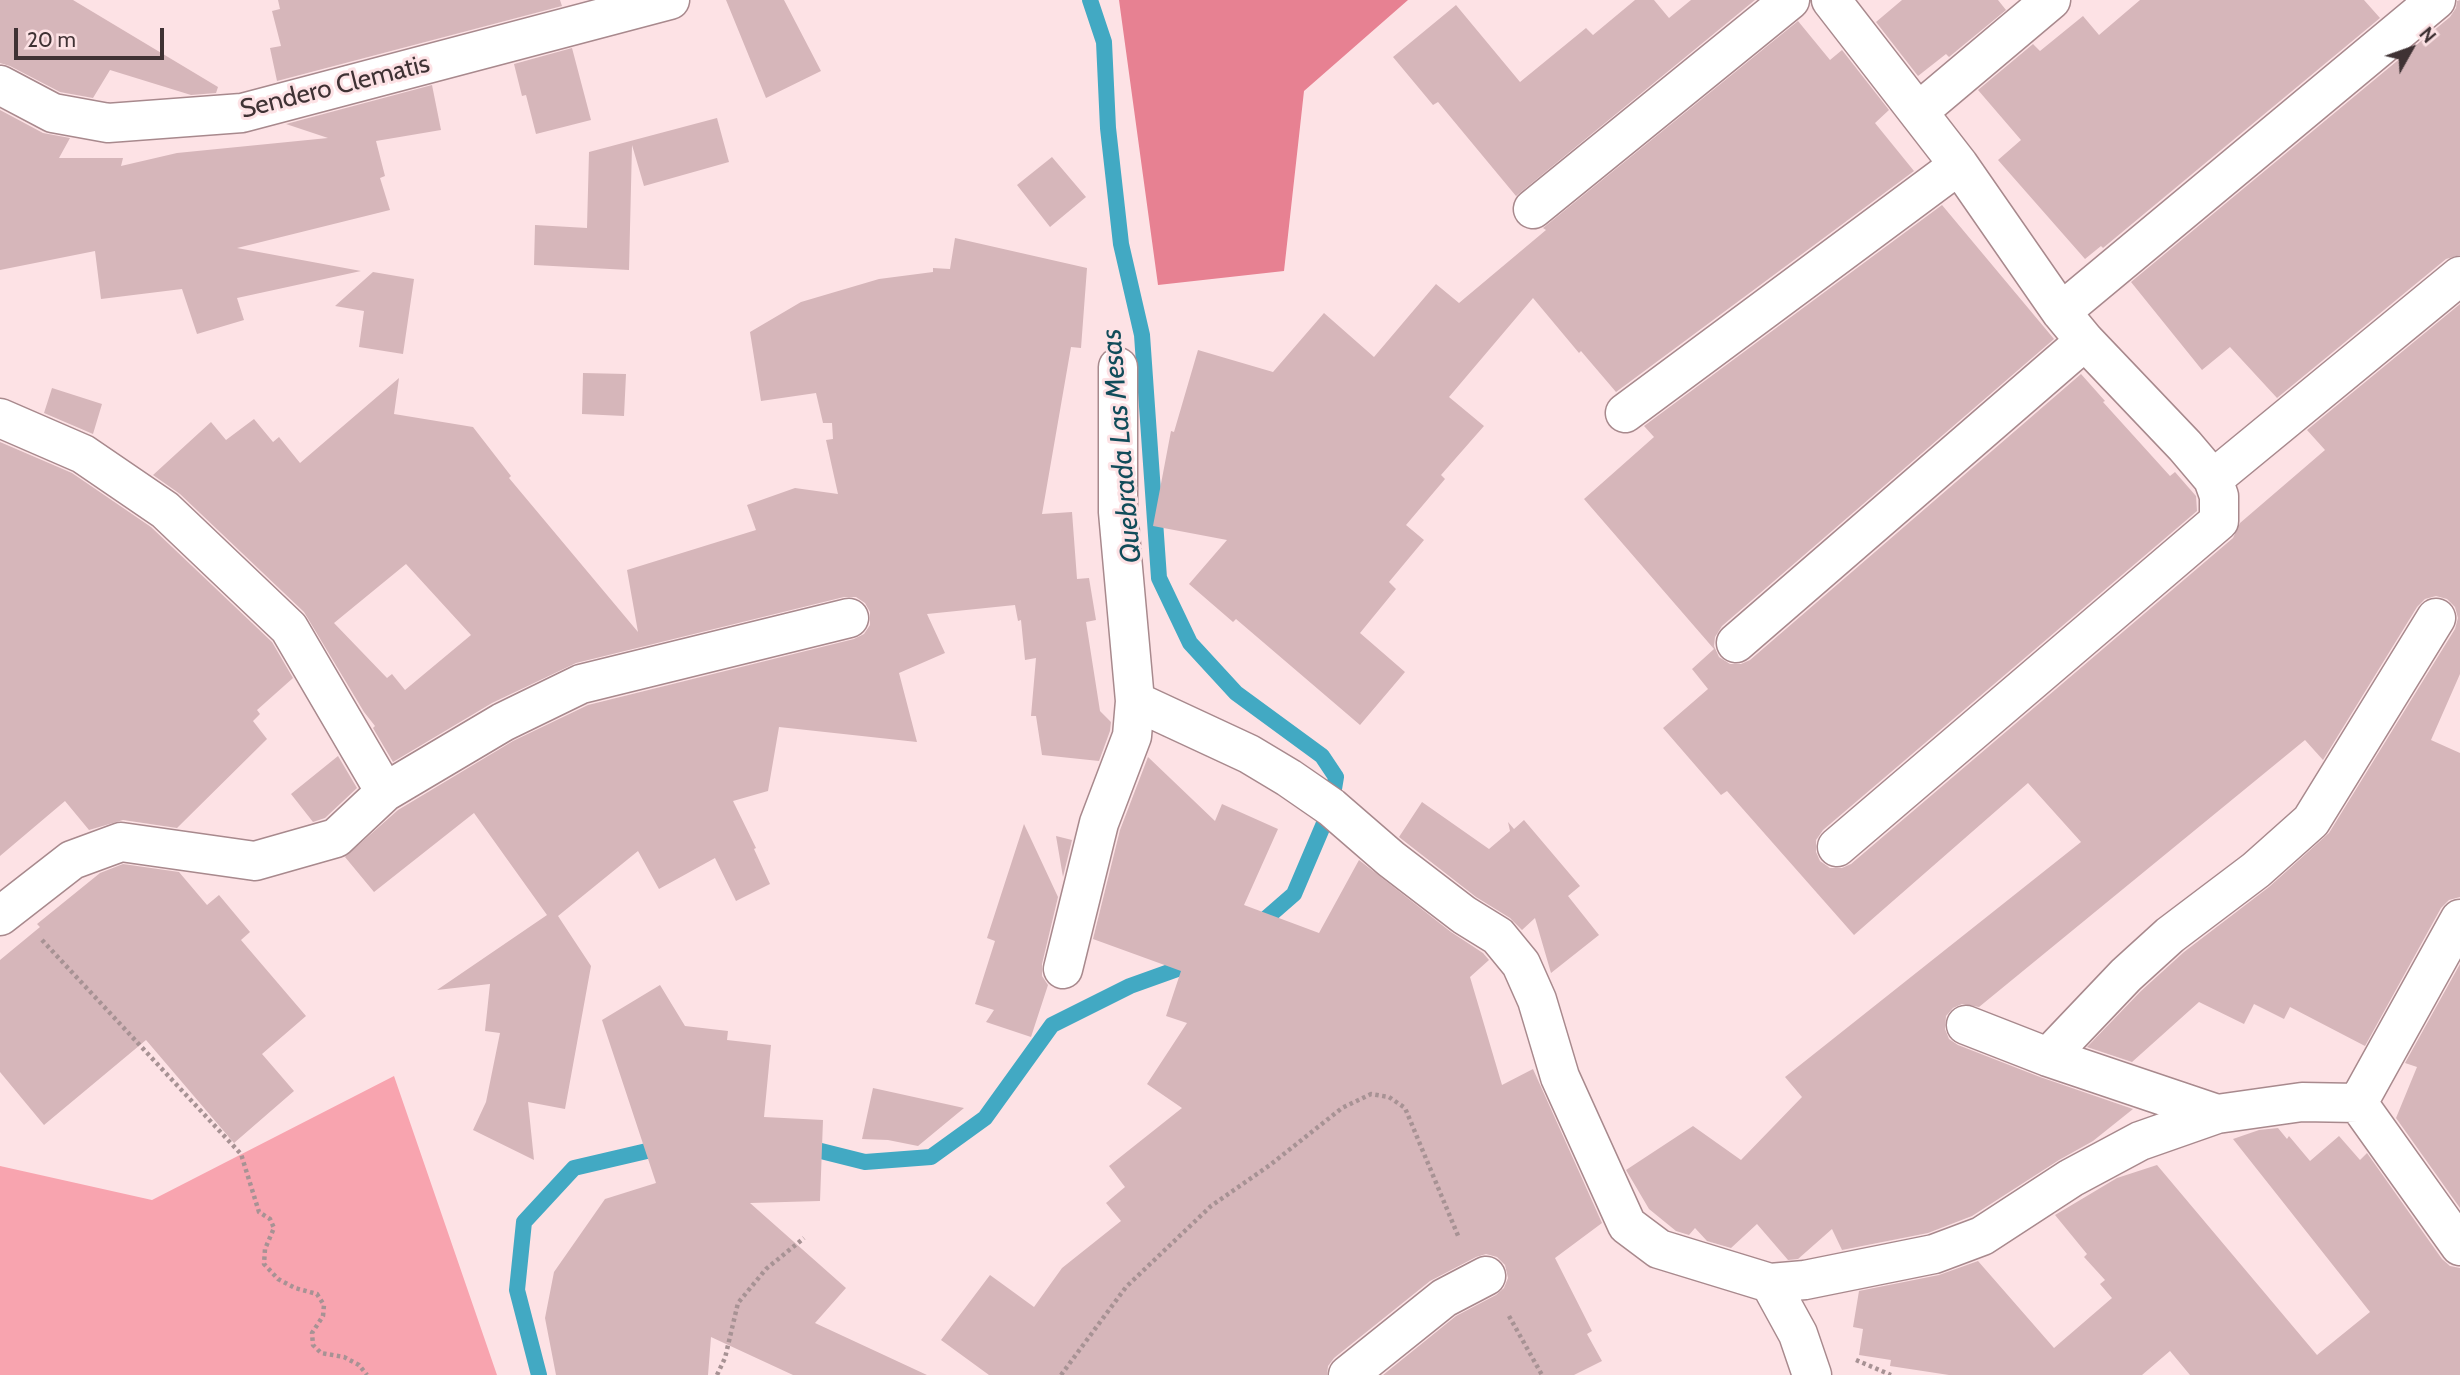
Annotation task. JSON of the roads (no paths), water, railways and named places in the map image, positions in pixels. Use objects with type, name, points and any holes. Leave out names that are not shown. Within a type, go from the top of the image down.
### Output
[{"type":"street","name":"Sendero Clematis","points":[[0,85],[53,113],[108,123],[242,113],[670,0]]},
{"type":"street","points":[[1533,209],[1790,0]]},
{"type":"street","points":[[1830,0],[1958,165],[2062,312],[2085,341],[2185,446],[2213,479],[2219,496],[2218,521],[1837,847]]},
{"type":"street","points":[[1918,112],[2051,0]]},
{"type":"street","points":[[2062,312],[2436,0]]},
{"type":"street","points":[[1626,413],[1958,165]]},
{"type":"street","points":[[2213,479],[2460,276]]},
{"type":"street","points":[[1736,643],[2085,341]]},
{"type":"street","points":[[1063,970],[1100,823],[1132,736],[1135,701],[1118,512],[1118,367]]},
{"type":"street","points":[[0,418],[83,454],[165,510],[289,628],[385,792]]},
{"type":"street","points":[[6,911],[72,860],[121,842],[255,860],[335,838],[385,792],[503,722],[581,684],[849,618]]},
{"type":"street","points":[[2048,1057],[2126,975],[2170,934],[2256,870],[2311,821],[2436,618]]},
{"type":"street","points":[[1135,701],[1249,754],[1289,778],[1331,807],[1391,859],[1464,915],[1498,936],[1521,964],[1537,1000],[1560,1077],[1628,1225],[1658,1249],[1770,1283],[1805,1280],[1934,1254],[1982,1236],[2071,1178],[2140,1142],[2217,1114],[2302,1102],[2358,1103]]},
{"type":"street","points":[[2358,1103],[2460,919]]},
{"type":"street","points":[[1966,1025],[2048,1057],[2217,1114]]},
{"type":"street","points":[[2358,1103],[2460,1246]]},
{"type":"street","points":[[1348,1375],[1444,1298],[1486,1276]]},
{"type":"street","points":[[1770,1283],[1798,1334],[1812,1375]]},
{"type":"waterway","name":"Quebrada Las Mesas","points":[[1090,0],[1104,42],[1108,128],[1121,244],[1142,335],[1159,578],[1190,643],[1236,693],[1322,756],[1336,777],[1331,807],[1294,894],[1255,928]]},
{"type":"waterway","name":"Quebrada Las Mesas","points":[[801,1146],[865,1162],[931,1157],[985,1118],[1052,1025],[1130,986],[1197,962]]},
{"type":"waterway","name":"Quebrada Las Mesas","points":[[539,1375],[517,1290],[524,1222],[574,1168],[664,1147]]}]
